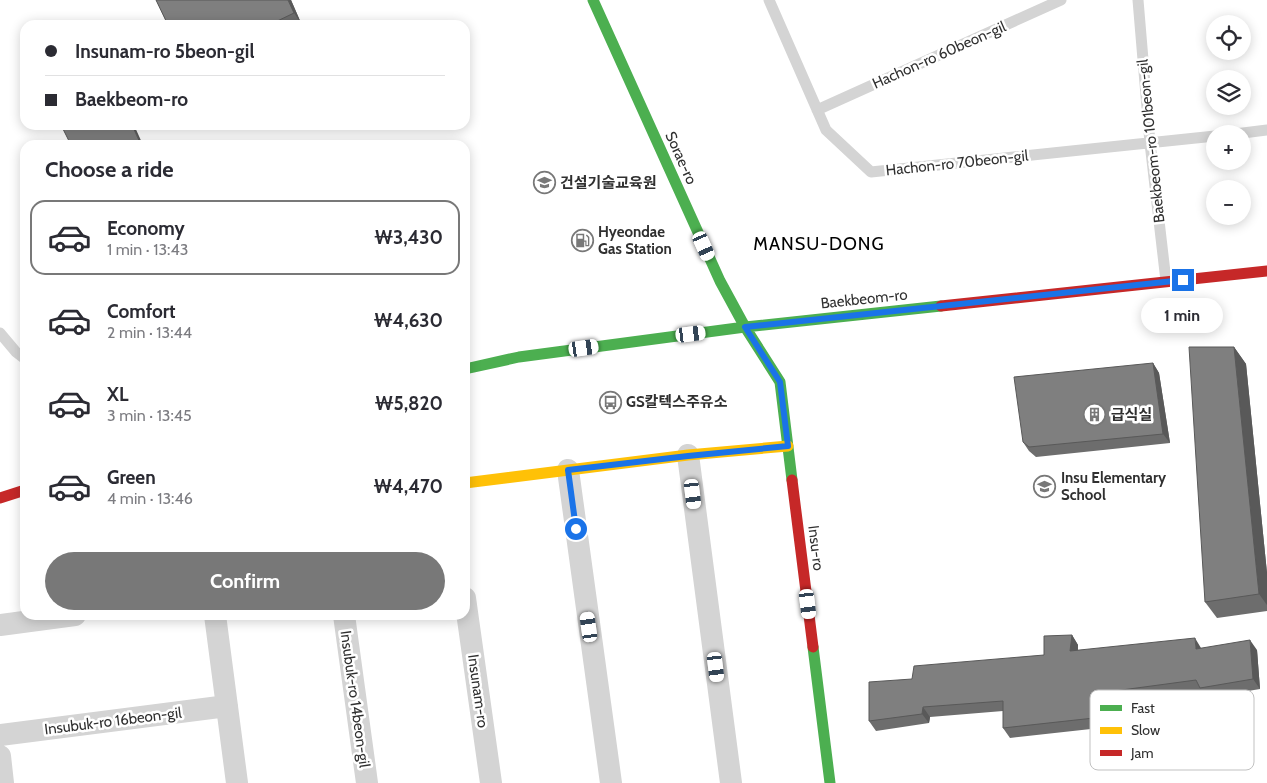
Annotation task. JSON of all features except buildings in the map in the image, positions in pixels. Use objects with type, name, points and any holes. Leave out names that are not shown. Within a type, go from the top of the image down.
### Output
[{"type":"main road","name":"Sorae-ro","points":[[593,0],[720,281],[745,327]]},
{"type":"main road","name":"Baekbeom-ro","points":[[470,368],[519,357],[745,327],[1267,270]]},
{"type":"main road","name":"Insu-ro","points":[[745,327],[780,382],[830,783]]},
{"type":"main road","points":[[470,482],[788,446]]},
{"type":"main road","points":[[0,498],[20,492]]},
{"type":"street","points":[[688,456],[731,783]]},
{"type":"street","points":[[568,470],[611,783]]},
{"type":"street","points":[[0,625],[38,620]]},
{"type":"street","points":[[216,620],[237,783]]},
{"type":"street","name":"Insubuk-ro 14beon-gil","points":[[345,620],[367,783]]},
{"type":"street","name":"Insunam-ro","points":[[468,620],[490,783]]},
{"type":"street","name":"Insubuk-ro 16beon-gil","points":[[0,735],[227,706]]},
{"type":"street","points":[[0,756],[3,783]]},
{"type":"lane","name":"Hachon-ro 70beon-gil","points":[[769,0],[826,130],[871,172],[1206,137]]},
{"type":"lane","name":"Hachon-ro 60beon-gil","points":[[817,110],[1062,0]]},
{"type":"lane","name":"Baekbeom-ro 101beon-gil","points":[[1138,0],[1150,143],[1166,282]]},
{"type":"lane","points":[[1251,132],[1267,130]]},
{"type":"lane","points":[[0,332],[20,355]]},
{"type":"traffic: fast","points":[[593,0],[720,281],[745,327],[780,382],[792,480]]},
{"type":"traffic: fast","points":[[470,368],[519,357],[745,327],[941,306]]},
{"type":"traffic: fast","points":[[813,647],[830,783]]},
{"type":"traffic: slow","points":[[470,482],[688,455],[788,446]]},
{"type":"traffic: jam","points":[[941,306],[1267,271]]},
{"type":"traffic: jam","points":[[792,480],[813,647]]},
{"type":"traffic: jam","points":[[0,498],[20,492]]},
{"type":"place","name":"건설기술교육원","points":[[544,183]]},
{"type":"place","name":"Hyeondae Gas Station","points":[[582,241]]},
{"type":"place","name":"GS칼텍스주유소","points":[[610,402]]},
{"type":"place","name":"급식실","points":[[1095,415]]},
{"type":"place","name":"Insu Elementary School","points":[[1045,487]]},
{"type":"district","name":"MANSU-DONG","points":[[819,244]]},
{"type":"route","points":[[576,529],[568,470],[788,446],[780,382],[745,327],[1183,280]]}]
